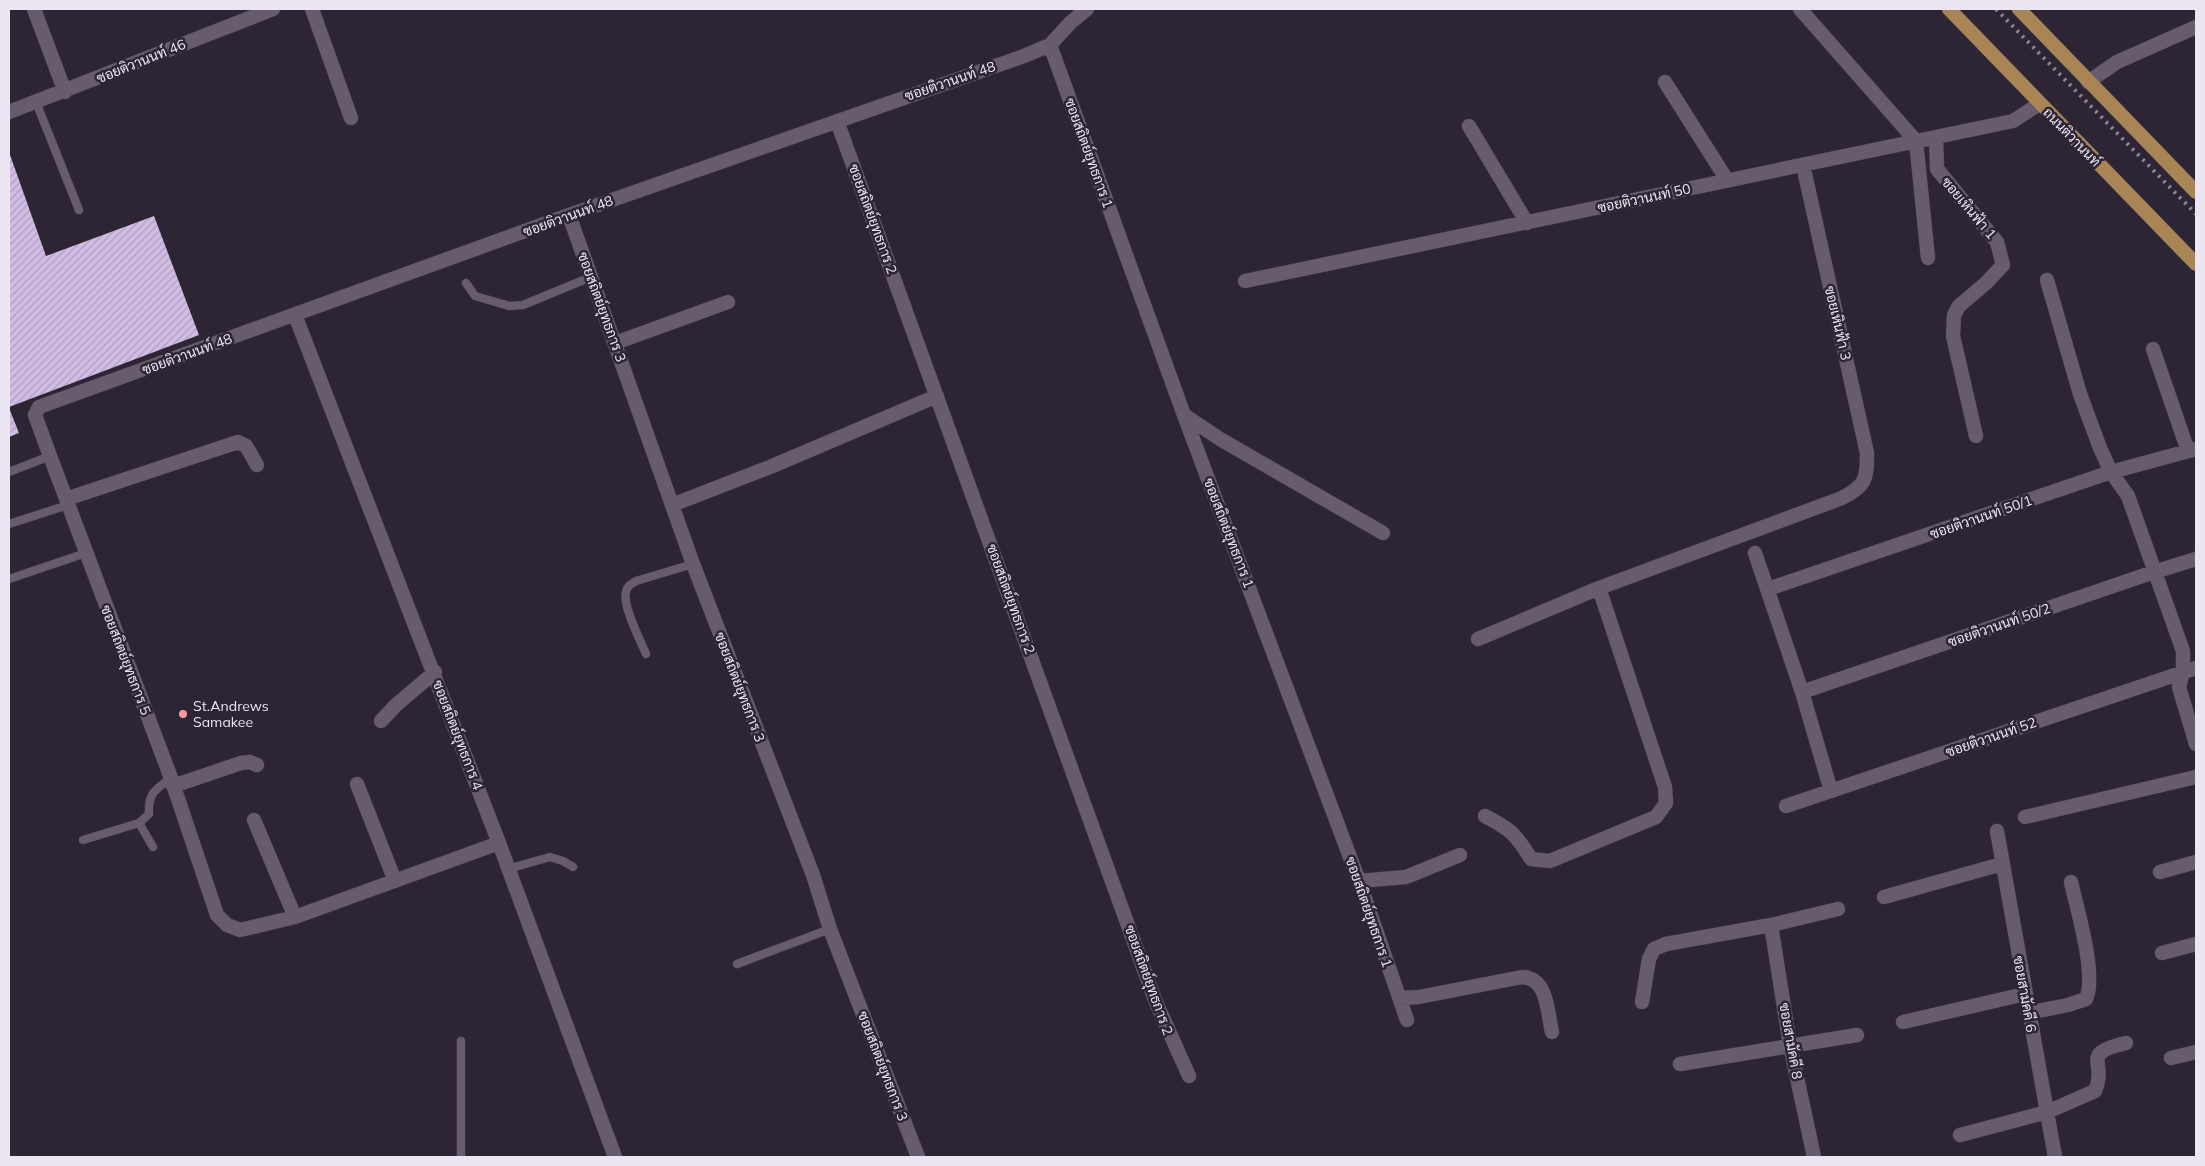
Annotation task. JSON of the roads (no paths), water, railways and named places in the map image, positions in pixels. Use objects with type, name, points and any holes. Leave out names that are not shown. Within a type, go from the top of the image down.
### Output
[{"type":"main road","name":"ถนนติวานนท์","points":[[1949,9],[2196,264]]},
{"type":"main road","points":[[2019,9],[2196,192]]},
{"type":"street","points":[[34,9],[65,92]]},
{"type":"street","name":"ซอยติวานนท์ 46","points":[[9,112],[65,92],[272,9]]},
{"type":"street","points":[[312,9],[351,118]]},
{"type":"street","name":"ซอยติวานนท์ 48","points":[[39,407],[569,215],[1050,45],[1070,22],[1087,9]]},
{"type":"street","points":[[1800,9],[1916,141],[1928,258]]},
{"type":"street","points":[[2088,82],[2118,62],[2196,27]]},
{"type":"street","name":"ซอยสถิตย์ยุทธการ 1","points":[[1050,45],[1184,415],[1359,881],[1407,1020]]},
{"type":"street","points":[[1665,82],[1727,180]]},
{"type":"street","name":"ซอยติวานนท์ 50","points":[[1245,281],[2013,121],[2039,104]]},
{"type":"street","name":"ซอยสถิตย์ยุทธการ 2","points":[[837,121],[1155,1000],[1189,1076]]},
{"type":"street","points":[[1469,126],[1527,223]]},
{"type":"street","name":"ซอยเหินฟ้า 1","points":[[1936,137],[1938,169],[1997,242],[2003,265],[1986,283],[1959,306],[1954,315],[1953,336],[1976,436]]},
{"type":"street","name":"ซอยเหินฟ้า 3","points":[[1599,588],[1842,498],[1859,489],[1865,482],[1867,453],[1803,165]]},
{"type":"street","name":"ซอยสถิตย์ยุทธการ 3","points":[[569,215],[693,564],[813,876],[830,929],[918,1157]]},
{"type":"street","points":[[2047,280],[2080,394],[2111,472],[2128,496],[2183,651],[2189,670],[2179,687],[2196,744]]},
{"type":"street","points":[[615,343],[728,302]]},
{"type":"street","name":"ซอยสถิตย์ยุทธการ 4","points":[[295,315],[500,843],[615,1157]]},
{"type":"street","points":[[2153,349],[2192,450]]},
{"type":"street","points":[[672,505],[770,467],[937,396]]},
{"type":"street","name":"ซอยสถิตย์ยุทธการ 5","points":[[39,407],[35,415],[172,782],[217,914],[227,924],[240,930],[295,917]]},
{"type":"street","points":[[1184,415],[1220,439],[1383,533]]},
{"type":"street","points":[[67,502],[238,442],[246,446],[257,465]]},
{"type":"street","name":"ซอยติวานนท์ 50/1","points":[[1768,589],[2111,472],[2192,450]]},
{"type":"street","points":[[1754,553],[1802,692],[1831,791]]},
{"type":"street","name":"ซอยติวานนท์ 50/2","points":[[1802,692],[2154,572],[2196,560]]},
{"type":"street","points":[[1478,639],[1599,588],[1665,787],[1666,803],[1656,817],[1550,861],[1531,859],[1518,839],[1507,827],[1485,816]]},
{"type":"street","name":"ซอยติวานนท์ 52","points":[[1786,806],[2189,670]]},
{"type":"street","points":[[381,721],[396,705],[435,672]]},
{"type":"street","points":[[172,782],[240,763],[250,762],[257,766]]},
{"type":"street","points":[[2025,817],[2196,777]]},
{"type":"street","points":[[357,784],[395,881]]},
{"type":"street","points":[[254,820],[295,917],[500,843]]},
{"type":"street","name":"ซอยสามัคคี 6","points":[[1998,831],[2028,1013],[2055,1157]]},
{"type":"street","points":[[1359,881],[1406,878],[1460,855]]},
{"type":"street","points":[[2160,872],[2196,862]]},
{"type":"street","points":[[1884,897],[2002,864]]},
{"type":"street","points":[[2028,1013],[2068,1005],[2086,999],[2090,990],[2090,973],[2071,882]]},
{"type":"street","points":[[1642,1002],[1649,959],[1654,949],[1666,944],[1771,925],[1838,909]]},
{"type":"street","name":"ซอยสามัคคี 8","points":[[1771,925],[1790,1045],[1814,1157]]},
{"type":"street","points":[[2162,952],[2196,944]]},
{"type":"street","points":[[1400,998],[1531,977],[1542,985],[1552,1032]]},
{"type":"street","points":[[1903,1022],[2025,994]]},
{"type":"street","points":[[1680,1064],[1857,1035]]},
{"type":"street","points":[[1960,1135],[2048,1112],[2095,1091],[2099,1081],[2097,1064],[2099,1053],[2104,1048],[2126,1043]]},
{"type":"street","points":[[2171,1058],[2196,1052]]},
{"type":"lane","points":[[36,102],[79,210]]},
{"type":"lane","points":[[466,283],[475,296],[509,306],[523,305],[591,277]]},
{"type":"lane","points":[[9,472],[50,456]]},
{"type":"lane","points":[[9,524],[67,502]]},
{"type":"lane","points":[[9,579],[86,553]]},
{"type":"lane","points":[[646,654],[627,605],[625,593],[636,580],[693,564]]},
{"type":"lane","points":[[83,840],[139,823],[149,814],[148,800],[152,793],[172,782]]},
{"type":"lane","points":[[139,823],[153,847]]},
{"type":"lane","points":[[508,868],[550,857],[563,861],[573,868]]},
{"type":"lane","points":[[737,964],[830,929]]},
{"type":"lane","points":[[461,1041],[461,1157]]},
{"type":"railway","points":[[1996,9],[2196,214]]},
{"type":"place","name":"St.Andrews Samakee","points":[[183,714]]}]
